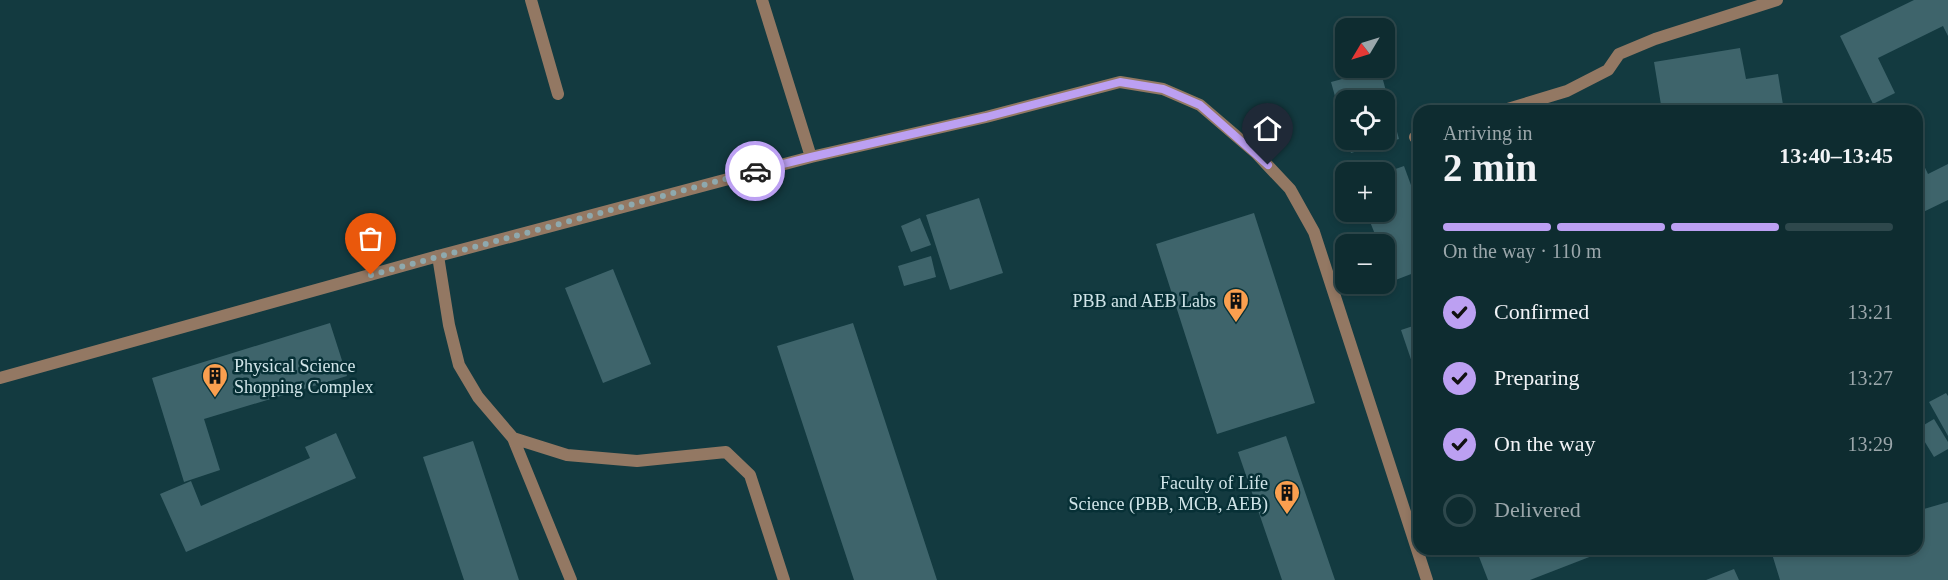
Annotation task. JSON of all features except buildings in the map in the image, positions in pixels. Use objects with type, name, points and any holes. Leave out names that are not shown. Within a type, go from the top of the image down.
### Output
[{"type":"street","points":[[531,0],[558,94]]},
{"type":"street","points":[[762,0],[811,157]]},
{"type":"street","points":[[1521,105],[1567,91],[1608,70],[1619,54],[1655,39],[1777,0]]},
{"type":"street","points":[[0,378],[438,256],[811,157],[986,117],[1120,82],[1163,89],[1200,105],[1256,153],[1290,189],[1314,232],[1413,537]]},
{"type":"street","points":[[438,256],[449,325],[459,365],[478,397],[513,438],[571,580]]},
{"type":"street","points":[[513,438],[567,455],[637,461],[726,452],[750,475],[784,580]]},
{"type":"street","points":[[1419,555],[1427,580]]},
{"type":"way so far","points":[[371,275],[755,171]]},
{"type":"place","name":"PBB and AEB Labs","points":[[1236,324]]},
{"type":"place","name":"Physical Science Shopping Complex","points":[[215,399]]},
{"type":"place","name":"Faculty of Life Science (PBB, MCB, AEB)","points":[[1287,516]]},
{"type":"route","points":[[755,171],[986,117],[1120,82],[1163,89],[1200,105],[1268,165]]}]
